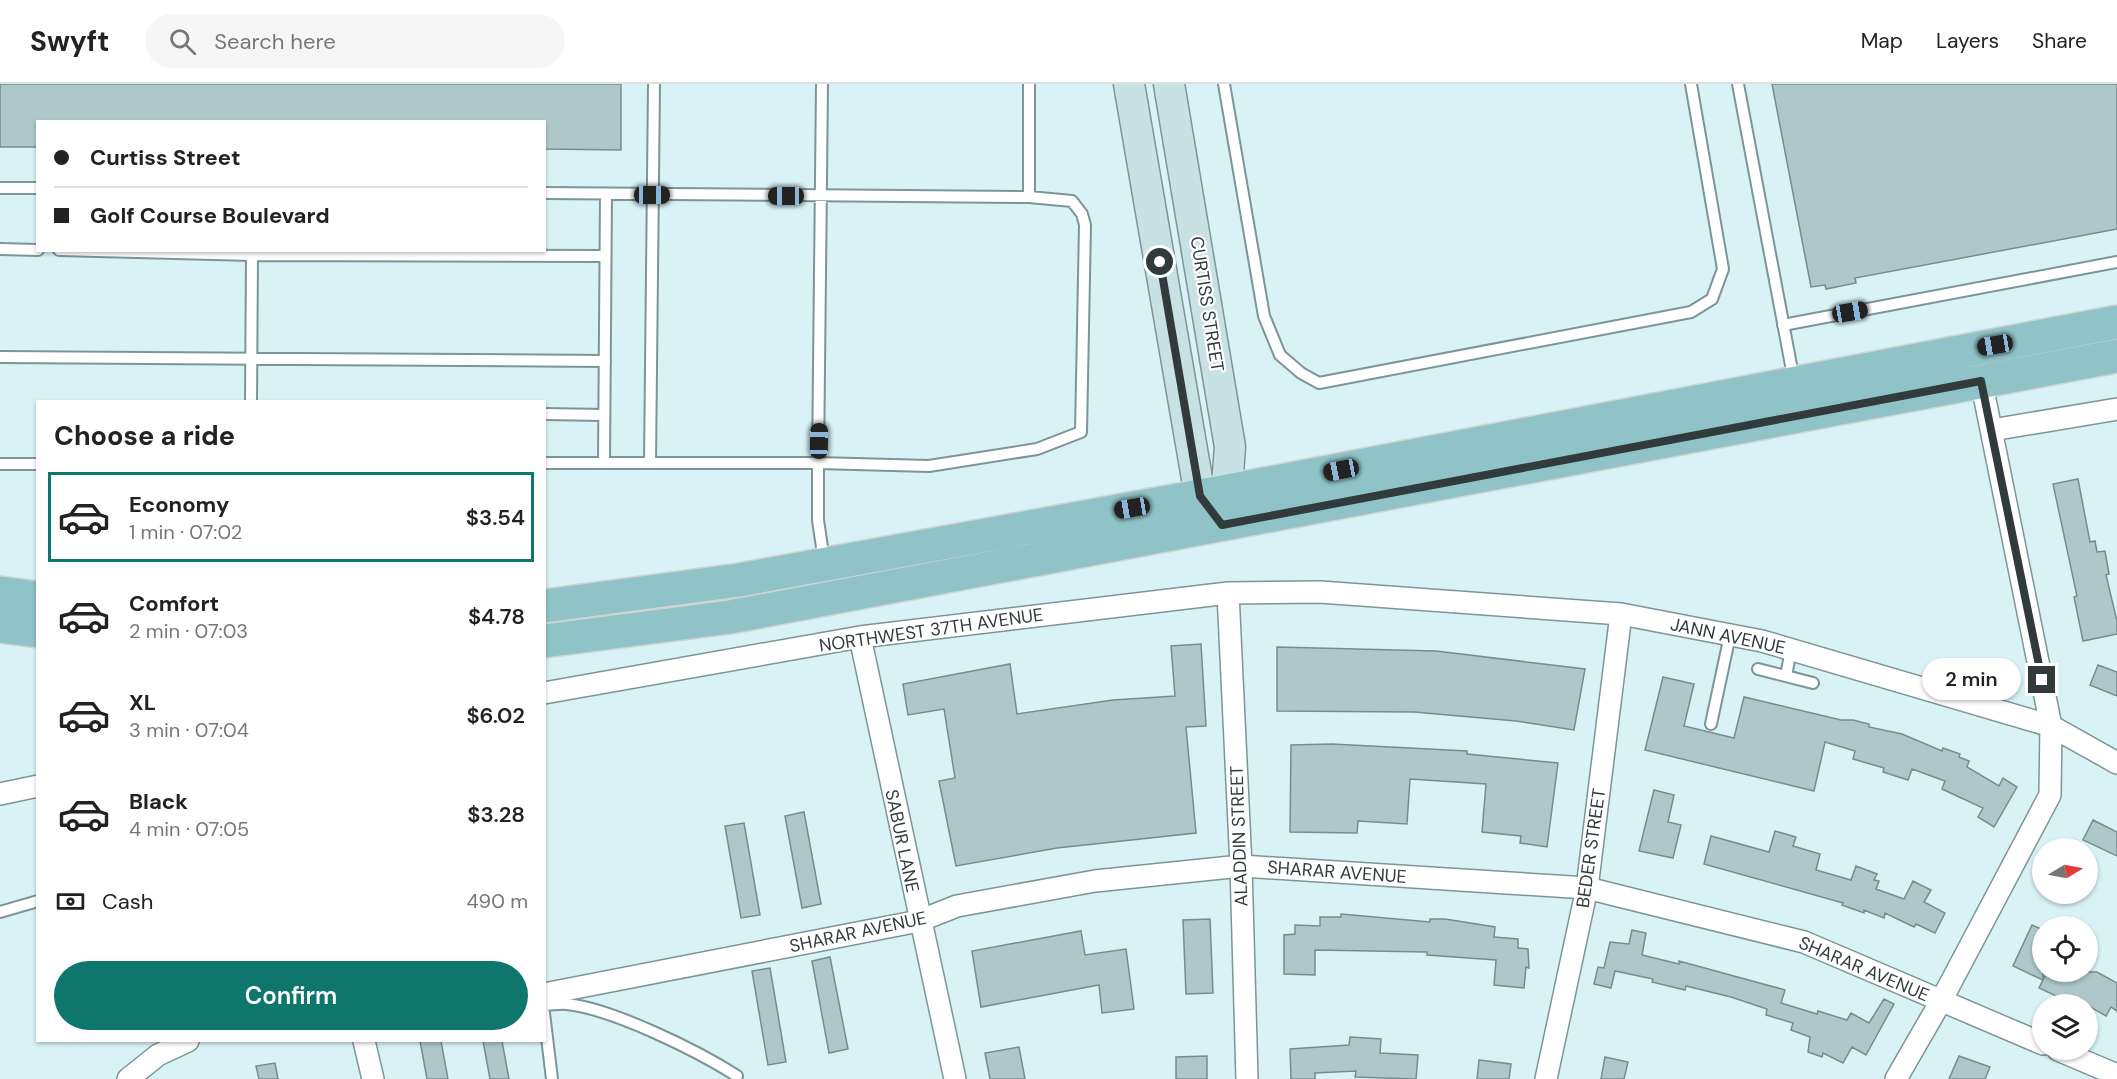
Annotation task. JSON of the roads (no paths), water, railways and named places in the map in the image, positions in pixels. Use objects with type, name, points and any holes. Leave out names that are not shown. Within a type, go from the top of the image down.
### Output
[{"type":"main road","points":[[546,606],[739,580],[824,565],[1214,494],[2117,322]]},
{"type":"main road","points":[[546,641],[730,617],[2117,356]]},
{"type":"main road","points":[[0,593],[36,598]]},
{"type":"main road","points":[[0,626],[36,631]]},
{"type":"street","name":"CURTISS STREET","points":[[1129,84],[1222,525]]},
{"type":"street","name":"CURTISS STREET","points":[[1169,84],[1230,447],[1214,494]]},
{"type":"street","points":[[1896,1079],[1941,1001],[2050,795],[2051,726],[1975,348]]},
{"type":"street","points":[[1992,430],[2117,409]]},
{"type":"street","name":"NORTHWEST 37TH AVENUE","points":[[546,693],[860,637],[1228,592],[1320,592]]},
{"type":"street","name":"ALADDIN STREET","points":[[1228,592],[1241,866],[1247,1079]]},
{"type":"street","name":"JANN AVENUE","points":[[1320,592],[1621,614],[1730,635],[1791,650],[2051,726],[2117,763]]},
{"type":"street","name":"BEDER STREET","points":[[1546,1079],[1587,888],[1621,614]]},
{"type":"street","name":"SABUR LANE","points":[[860,637],[919,921],[955,1079]]},
{"type":"street","points":[[0,794],[36,786]]},
{"type":"street","name":"SHARAR AVENUE","points":[[546,994],[919,921],[957,906],[1095,881],[1241,866],[1587,888],[1804,942],[2032,1039]]},
{"type":"street","points":[[128,1079],[158,1055],[186,1042]]},
{"type":"street","points":[[364,1042],[373,1079]]},
{"type":"street","points":[[2082,1060],[2117,1075]]},
{"type":"lane","points":[[650,463],[654,84]]},
{"type":"lane","points":[[822,84],[818,520],[824,565]]},
{"type":"lane","points":[[1029,84],[1029,197]]},
{"type":"lane","points":[[1224,84],[1264,316],[1280,355],[1301,373],[1319,383],[1691,312],[1712,299],[1723,269],[1691,84]]},
{"type":"lane","points":[[1738,84],[1794,383]]},
{"type":"lane","points":[[0,188],[36,188]]},
{"type":"lane","points":[[546,193],[1029,197],[1072,201],[1082,214],[1085,225],[1081,432],[1037,449],[929,466],[818,463],[546,464]]},
{"type":"lane","points":[[604,463],[606,194]]},
{"type":"lane","points":[[0,249],[36,250]]},
{"type":"lane","points":[[137,252],[252,255],[605,256]]},
{"type":"lane","points":[[251,400],[252,255]]},
{"type":"lane","points":[[1783,325],[2117,262]]},
{"type":"lane","points":[[0,357],[604,361]]},
{"type":"lane","points":[[546,414],[604,415]]},
{"type":"lane","points":[[0,464],[36,464]]},
{"type":"lane","points":[[1711,724],[1730,635]]},
{"type":"lane","points":[[1786,676],[1791,650]]},
{"type":"lane","points":[[1758,669],[1814,683]]},
{"type":"lane","points":[[0,912],[36,902]]},
{"type":"lane","points":[[546,1005],[566,1003],[596,1010],[657,1034],[714,1061],[737,1076]]},
{"type":"lane","points":[[546,1030],[552,1079]]}]
